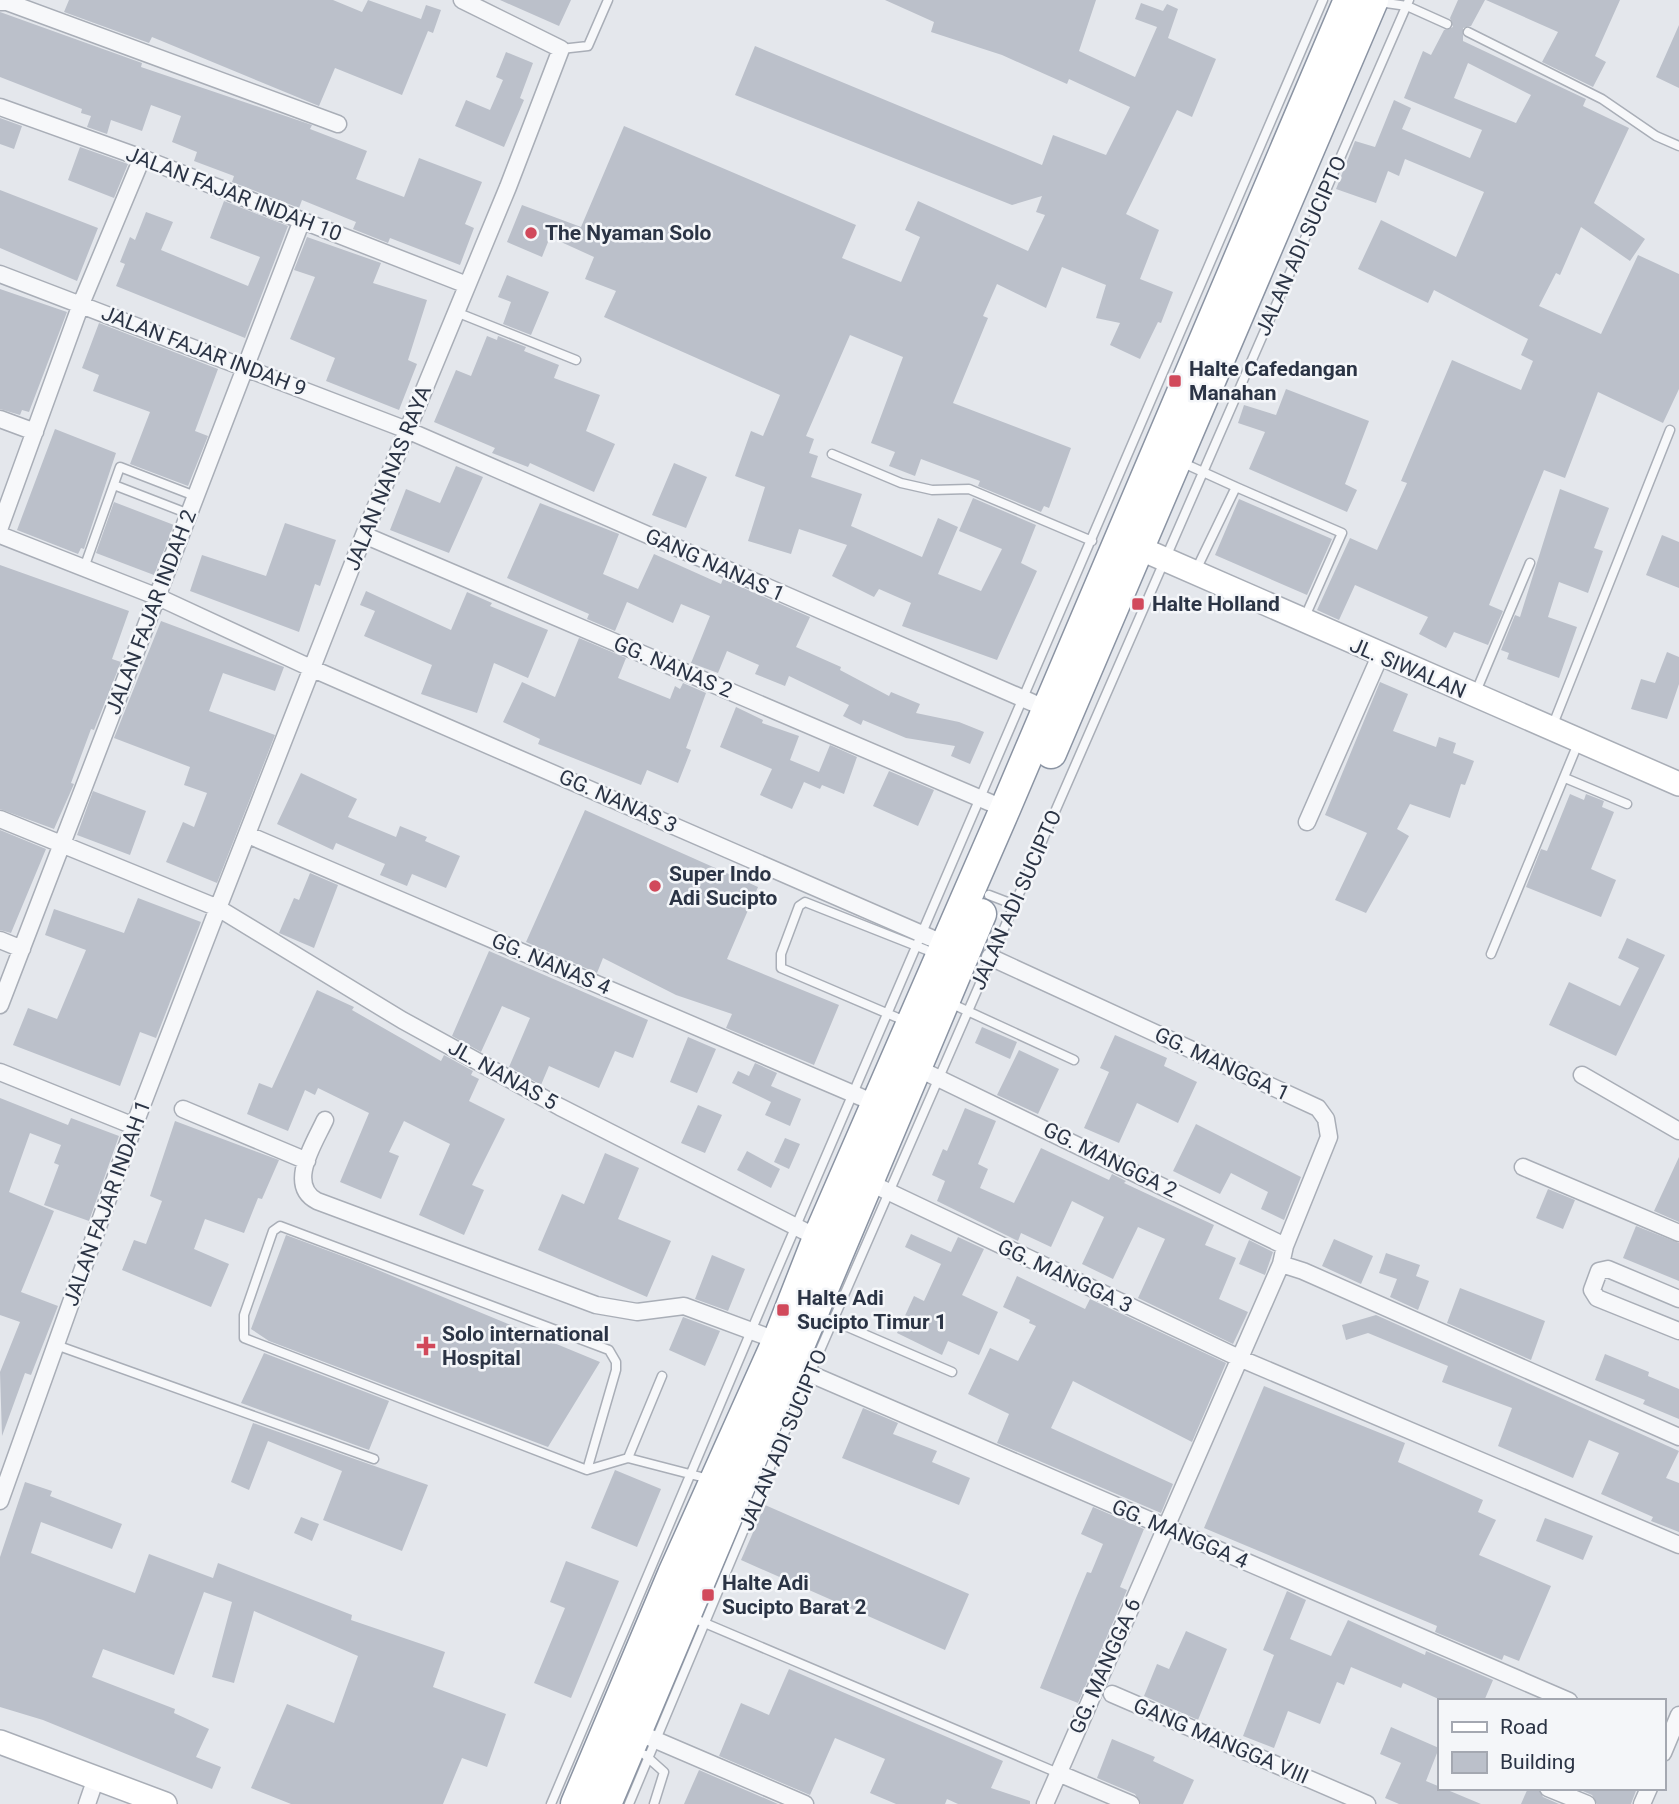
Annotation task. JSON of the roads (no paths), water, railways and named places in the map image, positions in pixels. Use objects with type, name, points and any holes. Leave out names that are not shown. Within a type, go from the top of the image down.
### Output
[{"type":"highway","name":"JALAN ADI SUCIPTO","points":[[803,1303],[879,1188],[922,1046],[947,947],[993,804],[1056,714],[1091,693],[1250,325],[1352,0]]},
{"type":"highway","name":"JALAN ADI SUCIPTO","points":[[947,947],[1002,900],[1056,714],[1352,0]]},
{"type":"highway","name":"JALAN ADI SUCIPTO","points":[[574,1800],[638,1628],[722,1432],[755,1395],[787,1352],[803,1303],[807,1232],[866,1099],[922,1046],[956,1006],[947,947]]},
{"type":"highway","name":"JALAN ADI SUCIPTO","points":[[574,1800],[646,1735],[761,1467],[755,1395]]},
{"type":"street","points":[[462,0],[561,49]]},
{"type":"street","points":[[0,2],[7,2],[338,124]]},
{"type":"street","name":"JALAN NANAS RAYA","points":[[218,908],[364,535],[561,49]]},
{"type":"street","name":"JALAN FAJAR INDAH 10","points":[[0,107],[142,158],[467,285]]},
{"type":"street","points":[[0,527],[81,304],[142,158]]},
{"type":"street","name":"JALAN FAJAR INDAH 2","points":[[0,1005],[302,220]]},
{"type":"street","name":"JALAN FAJAR INDAH 9","points":[[0,274],[244,365],[407,430]]},
{"type":"street","points":[[0,419],[35,432]]},
{"type":"street","name":"GANG NANAS 1","points":[[407,430],[1056,714]]},
{"type":"street","name":"GG. NANAS 3","points":[[0,535],[158,597],[947,947]]},
{"type":"street","name":"GG. NANAS 2","points":[[364,535],[993,804]]},
{"type":"street","name":"JL. SIWALAN","points":[[1151,554],[1679,784]]},
{"type":"street","points":[[1307,822],[1380,656]]},
{"type":"street","name":"JL. NANAS 5","points":[[0,819],[218,908],[414,1026],[560,1107],[807,1232]]},
{"type":"street","name":"GG. NANAS 4","points":[[248,835],[866,1099]]},
{"type":"street","name":"JALAN FAJAR INDAH 1","points":[[0,1501],[134,1126],[218,908]]},
{"type":"street","points":[[0,940],[22,949]]},
{"type":"street","name":"GG. MANGGA 1","points":[[947,947],[1318,1108],[1326,1118],[1329,1137],[1286,1245]]},
{"type":"street","name":"GG. MANGGA 2","points":[[922,1046],[1286,1245]]},
{"type":"street","points":[[0,1072],[134,1126]]},
{"type":"street","points":[[1581,1075],[1679,1130]]},
{"type":"street","points":[[183,1109],[307,1161],[325,1120]]},
{"type":"street","name":"GG. MANGGA 4","points":[[307,1161],[304,1187],[317,1201],[596,1305],[637,1312],[684,1306],[1166,1528],[1564,1699]]},
{"type":"street","points":[[1523,1167],[1679,1233]]},
{"type":"street","name":"GG. MANGGA 3","points":[[879,1188],[1239,1357],[1679,1545]]},
{"type":"street","points":[[1286,1245],[1281,1264],[1303,1271],[1679,1437]]},
{"type":"street","name":"GG. MANGGA 6","points":[[1045,1804],[1281,1264]]},
{"type":"street","points":[[1679,1299],[1608,1269],[1599,1271],[1593,1283],[1597,1298],[1679,1331]]},
{"type":"street","name":"GANG MANGGA VIII","points":[[1112,1694],[1367,1804]]},
{"type":"street","points":[[1665,1745],[1679,1716]]},
{"type":"street","points":[[646,1735],[804,1804]]},
{"type":"street","points":[[0,1742],[165,1804]]},
{"type":"street","points":[[1058,1773],[1131,1804]]},
{"type":"street","points":[[87,1804],[96,1777]]},
{"type":"street","points":[[1553,1790],[1587,1804]]},
{"type":"lane","points":[[561,49],[588,46],[608,0]]},
{"type":"lane","points":[[1352,0],[1408,3],[1447,23]]},
{"type":"lane","name":"JALAN ADI SUCIPTO","points":[[1056,714],[1092,541],[1352,0]]},
{"type":"lane","name":"JALAN ADI SUCIPTO","points":[[1250,325],[1408,3]]},
{"type":"lane","points":[[1468,32],[1602,99],[1657,136],[1679,146]]},
{"type":"lane","points":[[456,312],[576,360]]},
{"type":"lane","points":[[1551,729],[1670,430]]},
{"type":"lane","points":[[832,454],[901,483],[932,489],[969,489],[1092,541]]},
{"type":"lane","points":[[1189,465],[1342,533],[1303,622]]},
{"type":"lane","points":[[84,568],[120,467],[195,496]]},
{"type":"lane","points":[[114,485],[189,514]]},
{"type":"lane","points":[[1194,573],[1236,487]]},
{"type":"lane","points":[[1474,696],[1530,564]]},
{"type":"lane","points":[[1491,954],[1579,741]]},
{"type":"lane","points":[[1565,778],[1627,804]]},
{"type":"lane","points":[[922,1046],[782,968],[779,962],[781,954],[799,906],[805,902],[947,947]]},
{"type":"lane","points":[[956,1006],[1074,1060]]},
{"type":"lane","points":[[587,1470],[615,1370],[616,1362],[609,1350],[288,1227],[280,1226],[273,1231],[244,1315],[244,1338],[587,1470],[628,1458],[702,1477]]},
{"type":"lane","points":[[803,1303],[952,1372]]},
{"type":"lane","name":"JALAN ADI SUCIPTO","points":[[755,1395],[787,1352],[803,1303]]},
{"type":"lane","points":[[57,1345],[374,1459]]},
{"type":"lane","points":[[628,1458],[662,1376]]},
{"type":"lane","points":[[696,1619],[1058,1773]]},
{"type":"lane","points":[[646,1735],[664,1772],[654,1804]]},
{"type":"lane","name":"JALAN ADI SUCIPTO","points":[[629,1804],[646,1735]]},
{"type":"place","name":"The Nyaman Solo","points":[[531,233]]},
{"type":"place","name":"Halte Cafedangan Manahan","points":[[1175,381]]},
{"type":"place","name":"Halte Holland","points":[[1138,604]]},
{"type":"place","name":"Super Indo Adi Sucipto","points":[[655,886]]},
{"type":"place","name":"Halte Adi Sucipto Timur 1","points":[[783,1310]]},
{"type":"place","name":"Solo international Hospital","points":[[426,1346]]},
{"type":"place","name":"Halte Adi Sucipto Barat 2","points":[[708,1595]]}]
